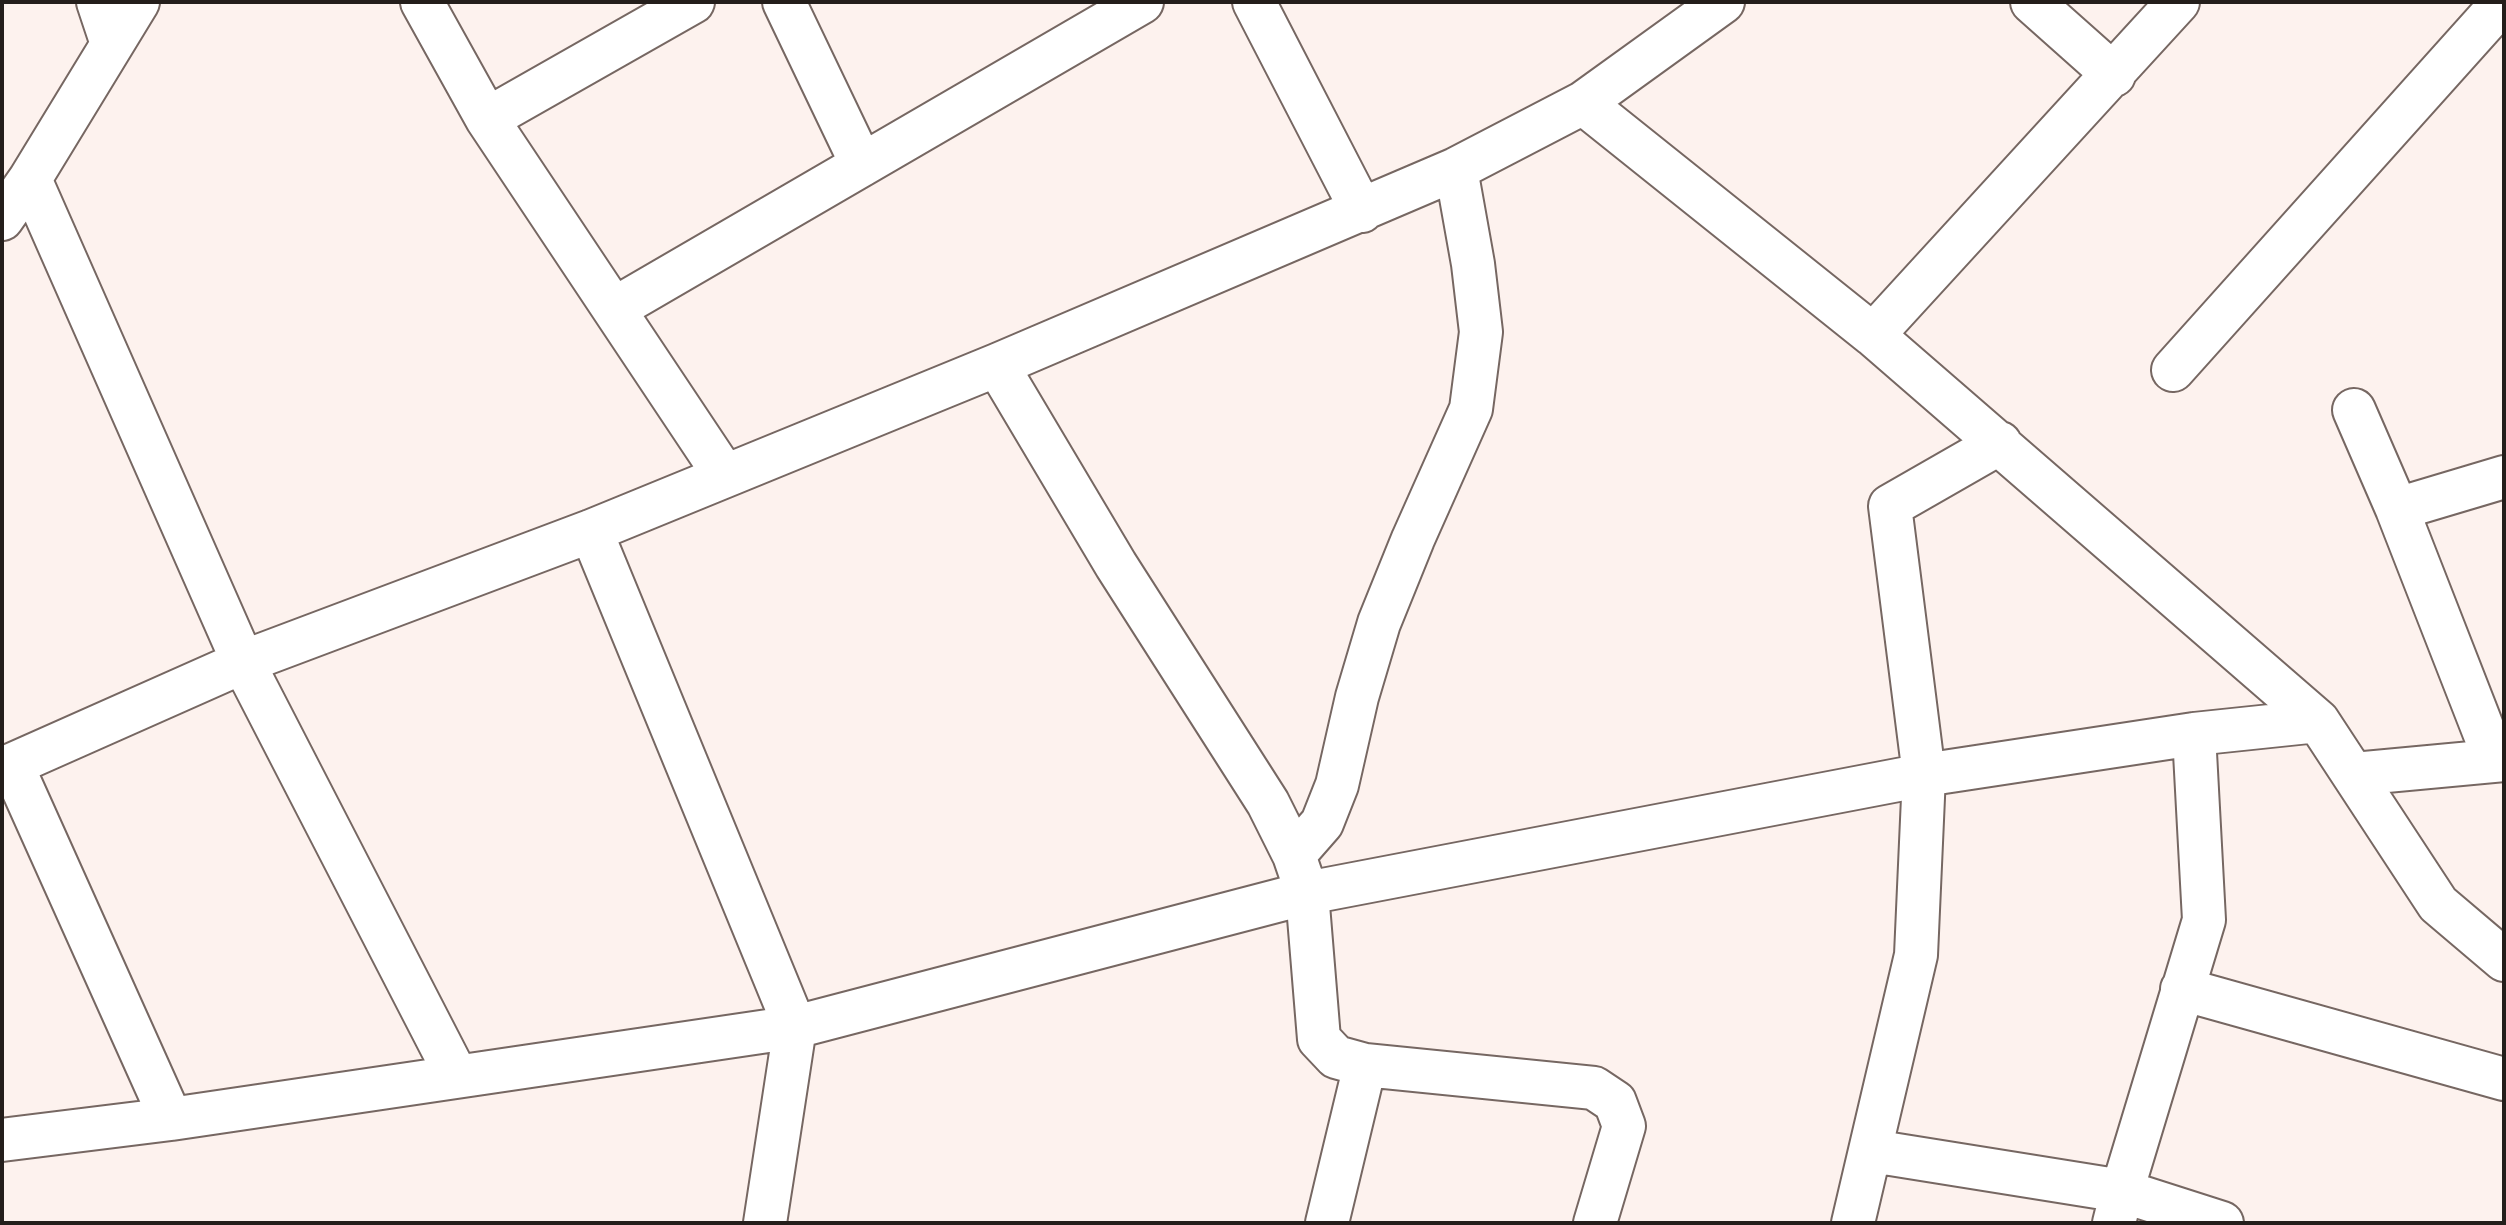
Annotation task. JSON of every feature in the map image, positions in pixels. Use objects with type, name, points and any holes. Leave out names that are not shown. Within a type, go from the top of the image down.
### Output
[{"type":"street","points":[[98,2],[112,44]]},
{"type":"street","points":[[2,219],[30,179],[138,2]]},
{"type":"street","points":[[422,2],[487,119],[725,476]]},
{"type":"street","points":[[487,119],[693,2]]},
{"type":"street","points":[[784,2],[862,165]]},
{"type":"street","points":[[614,309],[1142,2]]},
{"type":"street","points":[[171,1119],[7,767],[243,662],[591,531],[1362,211],[1456,169],[1583,103],[1723,2]]},
{"type":"street","points":[[2032,2],[2114,75]]},
{"type":"street","points":[[1873,335],[2178,2]]},
{"type":"street","points":[[2173,370],[2503,2]]},
{"type":"street","points":[[1268,8],[1362,211]]},
{"type":"street","points":[[1583,103],[1873,335],[2318,721],[2438,904],[2504,960]]},
{"type":"street","points":[[1300,874],[1337,785],[1357,697],[1379,623],[1471,409],[1481,332],[1473,264],[1456,169]]},
{"type":"street","points":[[30,179],[243,662],[456,1075]]},
{"type":"street","points":[[997,365],[1116,565],[1268,803],[1300,874],[1319,1039],[1336,1057],[1365,1065],[1594,1088],[1615,1102],[1624,1126],[1595,1223]]},
{"type":"street","points":[[2354,410],[2499,760],[2354,774]]},
{"type":"street","points":[[1853,1223],[1916,955],[1924,775],[1890,506],[2000,443]]},
{"type":"street","points":[[2397,509],[2504,477]]},
{"type":"street","points":[[591,531],[795,1027],[765,1223]]},
{"type":"street","points":[[2,1140],[171,1119],[795,1027],[1300,874],[2194,734],[2318,721]]},
{"type":"street","points":[[2118,1207],[2204,920],[2194,734]]},
{"type":"street","points":[[2182,989],[2504,1079]]},
{"type":"street","points":[[1327,1223],[1365,1065]]},
{"type":"street","points":[[1872,1151],[2118,1207],[2222,1223]]}]
